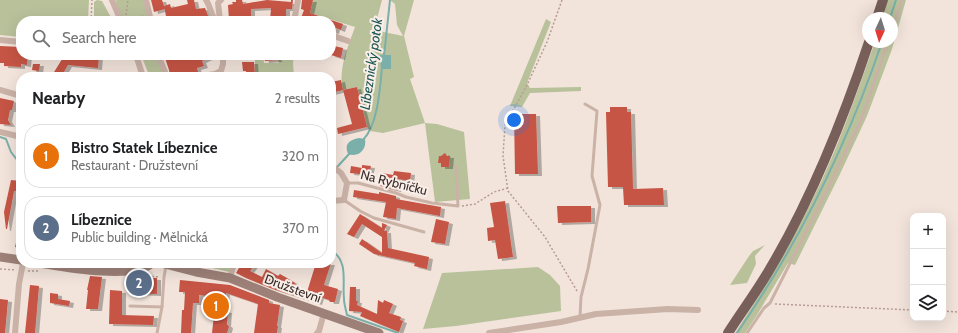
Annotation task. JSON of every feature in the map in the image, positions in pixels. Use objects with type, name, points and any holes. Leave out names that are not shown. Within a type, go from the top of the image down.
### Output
[{"type":"main road","points":[[878,12],[881,0]]},
{"type":"main road","points":[[728,333],[771,267],[814,184],[842,119],[867,48]]},
{"type":"street","points":[[112,0],[121,16]]},
{"type":"street","points":[[146,0],[150,16]]},
{"type":"street","points":[[206,0],[211,7],[213,16]]},
{"type":"street","points":[[295,16],[298,0]]},
{"type":"street","points":[[218,1],[220,16]]},
{"type":"street","points":[[336,37],[348,41]]},
{"type":"street","points":[[0,40],[16,42]]},
{"type":"street","points":[[137,60],[141,72]]},
{"type":"street","points":[[160,60],[165,72]]},
{"type":"street","points":[[220,72],[222,70],[223,60]]},
{"type":"street","points":[[0,90],[16,95]]},
{"type":"street","points":[[0,132],[16,136]]},
{"type":"street","points":[[336,169],[342,173],[347,184]]},
{"type":"street","name":"Na Rybníčku","points":[[344,200],[347,184]]},
{"type":"street","points":[[336,200],[344,200]]},
{"type":"street","points":[[0,257],[16,259]]},
{"type":"street","points":[[15,333],[19,284],[22,268]]},
{"type":"street","points":[[74,268],[123,271],[145,268]]},
{"type":"street","name":"Družstevní","points":[[180,268],[230,278],[278,297],[380,333]]},
{"type":"street","points":[[196,272],[198,268]]},
{"type":"street","points":[[230,278],[233,268]]},
{"type":"street","points":[[489,333],[560,322],[596,314],[668,309],[698,310]]},
{"type":"street","name":"Družstevní","points":[[317,333],[319,331],[324,313]]},
{"type":"lane","points":[[898,12],[902,0]]},
{"type":"lane","points":[[747,333],[764,308],[770,303],[826,192],[861,120],[886,48]]},
{"type":"lane","points":[[580,317],[581,296],[588,269],[600,205],[592,176],[598,110],[585,104]]},
{"type":"lane","points":[[456,166],[458,206]]},
{"type":"lane","name":"Na Rybníčku","points":[[347,184],[358,183],[413,199],[458,206]]},
{"type":"lane","points":[[344,200],[360,211],[374,218],[424,232]]},
{"type":"lane","points":[[157,333],[162,307],[164,268]]},
{"type":"lane","points":[[130,306],[162,307]]},
{"type":"path","points":[[91,16],[92,0]]},
{"type":"path","points":[[124,16],[128,0]]},
{"type":"path","points":[[562,0],[547,42],[528,85],[505,125],[503,156],[508,191],[545,237],[581,296]]},
{"type":"path","points":[[142,16],[149,13]]},
{"type":"path","points":[[458,206],[475,204],[494,192],[508,188]]},
{"type":"path","points":[[770,303],[781,305],[910,310]]},
{"type":"path","points":[[946,311],[958,312]]},
{"type":"green space","points":[[0,0],[89,0],[88,16],[16,16],[16,37],[0,35]]},
{"type":"green space","points":[[97,0],[102,1],[110,16],[94,16],[94,2]]},
{"type":"green space","points":[[116,0],[144,0],[149,16],[122,16]]},
{"type":"green space","points":[[313,0],[382,0],[374,30],[403,36],[397,25],[395,4],[390,0],[414,0],[404,36],[414,77],[410,79],[425,123],[383,133],[370,131],[367,127],[357,87],[343,90],[342,74],[344,58],[355,27],[336,21],[336,16],[320,16],[310,13]]},
{"type":"green space","points":[[888,0],[906,0],[898,28],[898,12],[884,12]]},
{"type":"green space","points":[[546,19],[551,22],[527,83],[530,88],[581,87],[581,91],[530,93],[522,107],[510,106]]},
{"type":"green space","points":[[873,48],[892,48],[867,116],[795,265],[788,263],[745,333],[735,333],[775,269],[800,225],[838,143]]},
{"type":"green space","points":[[143,60],[161,60],[164,72],[148,72]]},
{"type":"green space","points":[[255,60],[264,60],[264,63],[279,63],[278,60],[293,60],[294,72],[255,72]]},
{"type":"green space","points":[[425,123],[437,124],[464,132],[470,199],[435,202]]},
{"type":"green space","points":[[765,245],[755,256],[756,264],[747,283],[730,285],[753,251]]},
{"type":"green space","points":[[538,267],[550,275],[560,286],[561,311],[456,326],[423,329],[442,273]]},
{"type":"green space","points":[[212,268],[229,268],[229,272]]},
{"type":"water","points":[[380,55],[391,55],[391,69],[381,69]]},
{"type":"water","points":[[359,138],[365,139],[365,146],[361,152],[356,155],[348,154],[348,143]]},
{"type":"building","points":[[151,0],[162,0],[165,9],[154,12]]},
{"type":"building","points":[[187,0],[194,0],[196,9],[205,8],[208,16],[166,16],[164,6],[170,4],[171,8],[188,4]]},
{"type":"building","points":[[236,0],[242,0],[243,4],[267,0],[291,2],[291,0],[293,0],[292,9],[286,9],[286,16],[270,16],[271,8],[251,9],[251,16],[229,16],[228,5],[233,4],[232,2],[236,2]]},
{"type":"building","points":[[302,0],[313,0],[310,13],[319,16],[302,16],[304,10],[301,9]]},
{"type":"building","points":[[336,22],[343,24],[341,30],[336,28]]},
{"type":"building","points":[[0,46],[16,47],[16,60],[28,60],[27,65],[21,64],[21,67],[4,66],[4,63],[0,63]]},
{"type":"building","points":[[336,46],[343,48],[341,58],[336,56]]},
{"type":"building","points":[[62,60],[99,60],[98,68],[68,65],[64,72],[54,72]]},
{"type":"building","points":[[166,60],[204,60],[202,61],[204,66],[197,68],[198,72],[169,72]]},
{"type":"building","points":[[242,62],[254,62],[255,72],[243,71]]},
{"type":"building","points":[[33,64],[40,64],[39,71],[32,70]]},
{"type":"building","points":[[341,80],[343,90],[336,92],[336,81]]},
{"type":"building","points":[[357,87],[367,127],[338,134],[337,128],[352,124],[343,90]]},
{"type":"building","points":[[0,98],[14,101],[8,120],[11,125],[0,124]]},
{"type":"building","points":[[610,107],[627,107],[627,112],[631,112],[633,189],[663,188],[664,205],[624,205],[623,187],[608,187],[606,112],[610,112]]},
{"type":"building","points":[[514,114],[536,114],[538,174],[515,174]]},
{"type":"building","points":[[445,153],[447,156],[450,156],[449,167],[441,167],[441,163],[438,163],[439,156]]},
{"type":"building","points":[[362,165],[371,166],[369,175],[350,173],[351,166],[362,168]]},
{"type":"building","points":[[394,171],[411,173],[410,181],[398,179],[397,190],[380,186],[382,173],[393,175]]},
{"type":"building","points":[[11,180],[16,180],[16,191],[14,191],[7,229],[4,212]]},
{"type":"building","points":[[354,190],[379,194],[379,192],[396,196],[396,199],[441,207],[440,216],[397,208],[396,219],[383,217],[386,202],[353,197]]},
{"type":"building","points":[[505,201],[513,257],[498,259],[495,240],[488,241],[487,228],[494,227],[490,203]]},
{"type":"building","points":[[557,206],[591,206],[591,222],[558,223]]},
{"type":"building","points":[[360,214],[382,228],[382,223],[387,225],[384,231],[387,231],[388,248],[429,257],[427,269],[414,266],[415,263],[374,254],[359,244],[362,239],[382,253],[382,237],[362,224],[354,237],[347,234]]},
{"type":"building","points":[[436,219],[449,222],[445,244],[431,242]]},
{"type":"building","points":[[239,268],[252,268],[250,271],[262,277],[266,269],[278,276],[280,274],[295,283],[294,287],[307,292],[314,268],[329,268],[324,285],[338,289],[335,302],[330,302],[329,300],[320,297],[318,303],[273,289],[236,273]]},
{"type":"building","points":[[90,276],[102,277],[98,309],[86,309],[87,290]]},
{"type":"building","points":[[130,277],[157,278],[157,294],[129,293]]},
{"type":"building","points":[[180,280],[230,285],[269,300],[269,303],[280,305],[277,333],[254,333],[258,304],[226,293],[223,310],[228,311],[227,325],[229,327],[227,333],[212,333],[216,297],[199,295],[199,303],[193,303],[191,333],[181,333],[182,310],[184,310],[185,292],[179,292]]},
{"type":"building","points":[[30,285],[39,286],[35,333],[25,333]]},
{"type":"building","points":[[350,287],[356,287],[356,301],[358,301],[357,305],[377,314],[378,300],[383,303],[384,300],[393,304],[389,313],[401,317],[400,320],[403,321],[399,332],[360,316],[362,312],[349,311]]},
{"type":"building","points":[[110,290],[122,291],[122,315],[154,316],[153,325],[109,324]]},
{"type":"building","points":[[50,293],[58,294],[58,299],[70,301],[69,306],[50,303]]},
{"type":"building","points":[[0,299],[8,300],[5,333],[0,333]]},
{"type":"waterway","name":"Líbeznický potok","points":[[384,56],[390,0]]},
{"type":"waterway","points":[[892,12],[896,0]]},
{"type":"waterway","points":[[737,333],[781,264],[820,192],[853,118],[880,48]]},
{"type":"waterway","name":"Líbeznický potok","points":[[363,140],[368,133],[375,116],[382,67]]},
{"type":"waterway","name":"Líbeznický potok","points":[[0,137],[6,139],[11,152],[16,158]]},
{"type":"waterway","name":"Líbeznický potok","points":[[338,166],[350,153]]},
{"type":"waterway","points":[[336,254],[340,260],[344,272],[344,301],[347,315],[398,333]]},
{"type":"place","name":"Líbeznice","points":[[139,283]]},
{"type":"place","name":"Bistro Statek Líbeznice","points":[[216,306]]}]
